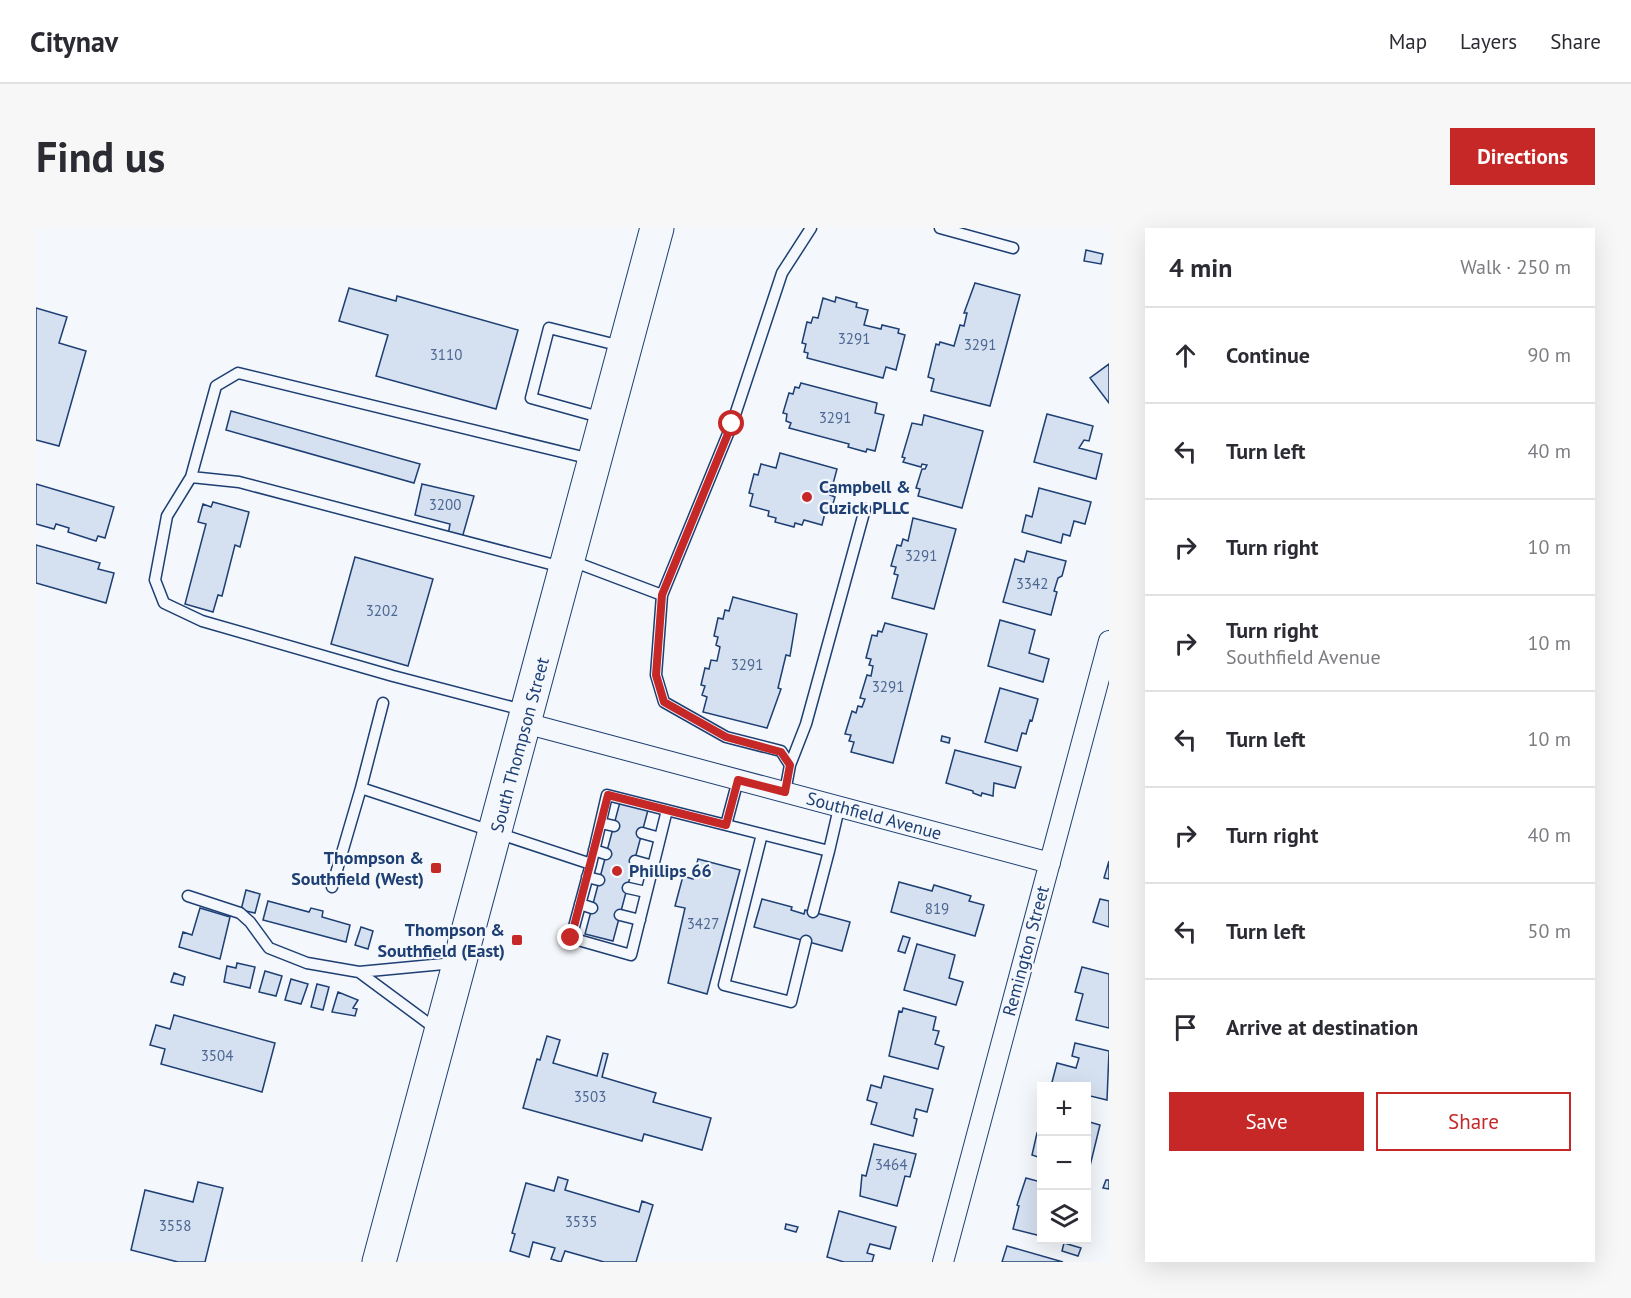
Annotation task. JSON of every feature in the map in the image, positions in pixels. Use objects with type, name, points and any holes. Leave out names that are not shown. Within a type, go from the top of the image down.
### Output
[{"type":"highway","name":"South Thompson Street","points":[[379,1262],[496,834],[657,228]]},
{"type":"street","name":"Remington Street","points":[[943,1262],[1109,641]]},
{"type":"street","name":"Southfield Avenue","points":[[527,717],[738,780],[1050,863]]},
{"type":"lane","points":[[790,765],[781,752],[726,737],[664,702],[656,675],[662,595],[732,424],[782,273],[811,228]]},
{"type":"lane","points":[[940,228],[1013,248]]},
{"type":"lane","points":[[607,419],[531,398],[549,328],[624,346]]},
{"type":"lane","points":[[527,717],[202,621],[164,603],[155,580],[166,516],[190,477],[216,386],[238,373],[596,460]]},
{"type":"lane","points":[[190,477],[238,482],[568,564],[662,595]]},
{"type":"lane","points":[[785,792],[790,765],[806,724],[865,509]]},
{"type":"lane","points":[[332,887],[383,703]]},
{"type":"lane","points":[[726,825],[738,780]]},
{"type":"lane","points":[[361,788],[591,864]]},
{"type":"lane","points":[[668,810],[631,955],[571,938],[608,795],[668,810],[829,851]]},
{"type":"lane","points":[[813,912],[839,808]]},
{"type":"lane","points":[[601,823],[614,826]]},
{"type":"lane","points":[[642,833],[660,838]]},
{"type":"lane","points":[[762,834],[724,985],[791,1002],[806,941]]},
{"type":"lane","points":[[594,850],[606,854]]},
{"type":"lane","points":[[635,861],[653,866]]},
{"type":"lane","points":[[587,877],[599,880]]},
{"type":"lane","points":[[628,888],[646,892]]},
{"type":"lane","points":[[188,896],[240,913],[250,922],[269,948],[307,963],[359,972],[460,962]]},
{"type":"lane","points":[[580,904],[592,908]]},
{"type":"lane","points":[[620,915],[640,920]]},
{"type":"lane","points":[[359,972],[441,1032]]},
{"type":"building","points":[[1086,250],[1103,254],[1101,264],[1084,261]]},
{"type":"building","points":[[975,283],[1020,295],[990,406],[931,391],[934,379],[928,377],[936,344],[939,345],[940,342],[954,346],[960,325],[964,326],[967,313],[964,313]]},
{"type":"building","points":[[349,288],[396,301],[397,296],[518,330],[496,409],[376,376],[388,335],[339,321]]},
{"type":"building","points":[[836,297],[857,303],[856,307],[868,310],[864,325],[881,329],[882,325],[899,329],[898,333],[905,335],[896,370],[886,367],[883,378],[807,358],[808,353],[804,352],[806,344],[802,343],[807,322],[811,323],[813,317],[818,318],[823,298],[835,302]]},
{"type":"building","points":[[36,308],[67,317],[59,343],[86,351],[59,446],[36,440]]},
{"type":"building","points":[[1109,364],[1109,403],[1090,378]]},
{"type":"building","points":[[801,383],[877,403],[875,413],[884,415],[875,451],[867,449],[866,452],[848,447],[849,444],[789,428],[791,423],[786,421],[787,414],[783,413],[789,393],[793,394],[795,387],[799,388]]},
{"type":"building","points":[[231,411],[420,464],[414,483],[226,430]]},
{"type":"building","points":[[1047,414],[1093,426],[1089,441],[1084,440],[1079,448],[1102,454],[1096,479],[1034,462]]},
{"type":"building","points":[[924,415],[983,431],[962,508],[918,496],[920,489],[916,488],[922,469],[925,469],[927,465],[922,464],[921,467],[903,462],[905,458],[902,457],[912,423],[922,425]]},
{"type":"building","points":[[780,453],[837,469],[830,495],[835,497],[830,514],[825,513],[822,525],[804,520],[802,525],[795,523],[794,527],[775,522],[776,518],[768,516],[769,511],[750,506],[753,494],[749,493],[754,474],[758,475],[761,464],[776,468]]},
{"type":"building","points":[[36,484],[114,507],[105,538],[98,536],[96,541],[68,532],[69,528],[56,524],[54,529],[36,524]]},
{"type":"building","points":[[422,484],[474,496],[462,538],[448,535],[450,524],[415,515]]},
{"type":"building","points":[[1039,488],[1091,502],[1085,524],[1074,521],[1070,536],[1063,534],[1061,543],[1022,532],[1026,515],[1032,517]]},
{"type":"building","points":[[213,502],[249,512],[240,547],[235,545],[222,596],[218,595],[213,612],[185,604],[206,524],[198,522],[203,504],[211,507]]},
{"type":"building","points":[[913,518],[956,529],[934,609],[892,598],[898,575],[894,574],[896,567],[891,566],[897,545],[901,546],[903,539],[908,541]]},
{"type":"building","points":[[36,545],[100,563],[98,569],[114,573],[106,603],[36,583]]},
{"type":"building","points":[[1027,551],[1066,561],[1062,576],[1058,578],[1054,591],[1057,592],[1051,615],[1003,602],[1015,559],[1024,562]]},
{"type":"building","points":[[355,557],[433,579],[408,666],[331,644]]},
{"type":"building","points":[[733,597],[797,614],[790,656],[786,655],[778,688],[781,689],[767,728],[703,712],[707,697],[702,695],[705,686],[701,685],[705,668],[709,669],[711,660],[717,661],[720,647],[716,645],[718,637],[714,636],[718,618],[723,619],[725,610],[729,611]]},
{"type":"building","points":[[1000,620],[1035,630],[1029,653],[1049,659],[1043,682],[988,666]]},
{"type":"building","points":[[885,623],[927,634],[893,763],[851,752],[854,742],[849,741],[851,735],[845,734],[852,711],[856,713],[858,706],[862,707],[865,699],[860,698],[867,675],[871,676],[873,666],[869,665],[871,659],[866,658],[872,635],[877,636],[878,631],[882,632]]},
{"type":"building","points":[[1000,688],[1038,699],[1032,721],[1030,720],[1026,734],[1022,733],[1017,751],[985,742]]},
{"type":"building","points":[[942,736],[950,738],[949,743],[941,741]]},
{"type":"building","points":[[955,750],[1021,767],[1015,788],[994,783],[993,796],[982,793],[981,796],[973,791],[946,783]]},
{"type":"building","name":"Phillips 66","points":[[620,802],[648,810],[613,941],[585,934]]},
{"type":"building","points":[[698,859],[740,870],[707,994],[668,983],[685,908],[675,906],[683,876],[693,879]]},
{"type":"building","points":[[1109,861],[1109,879],[1104,878]]},
{"type":"building","points":[[899,882],[932,891],[934,885],[971,896],[969,901],[984,905],[975,936],[891,912]]},
{"type":"building","points":[[246,890],[260,894],[255,913],[241,910]]},
{"type":"building","points":[[762,899],[792,907],[791,910],[804,914],[805,910],[850,922],[842,951],[754,927]]},
{"type":"building","points":[[1100,899],[1109,901],[1109,927],[1093,922]]},
{"type":"building","points":[[268,901],[309,912],[311,908],[323,911],[322,917],[350,925],[346,942],[263,920]]},
{"type":"building","points":[[200,908],[230,917],[220,959],[179,947],[183,932],[192,935]]},
{"type":"building","points":[[361,927],[373,931],[368,949],[355,945]]},
{"type":"building","points":[[903,936],[910,938],[905,953],[898,951]]},
{"type":"building","points":[[917,944],[955,955],[949,978],[963,982],[956,1005],[904,990]]},
{"type":"building","points":[[237,963],[255,967],[250,988],[224,982],[227,966],[236,968]]},
{"type":"building","points":[[1082,967],[1109,974],[1109,1028],[1076,1020],[1083,994],[1075,992]]},
{"type":"building","points":[[265,971],[282,976],[276,996],[259,992]]},
{"type":"building","points":[[174,973],[185,977],[183,985],[171,982]]},
{"type":"building","points":[[291,979],[308,984],[301,1004],[285,1000]]},
{"type":"building","points":[[317,984],[329,987],[323,1010],[311,1007]]},
{"type":"building","points":[[338,992],[358,1000],[353,1008],[357,1009],[355,1016],[332,1012]]},
{"type":"building","points":[[903,1008],[936,1017],[933,1030],[939,1031],[935,1044],[944,1047],[938,1069],[889,1056],[899,1011],[902,1012]]},
{"type":"building","points":[[174,1015],[275,1043],[262,1092],[161,1064],[165,1049],[150,1045],[156,1025],[170,1029]]},
{"type":"building","points":[[547,1036],[560,1040],[553,1063],[597,1076],[603,1053],[608,1054],[602,1077],[656,1093],[653,1102],[711,1118],[702,1150],[644,1134],[642,1141],[523,1108],[537,1059],[540,1060]]},
{"type":"building","points":[[1075,1043],[1109,1051],[1107,1100],[1091,1096],[1091,1082],[1052,1082],[1057,1063],[1076,1068],[1079,1058],[1072,1056]]},
{"type":"building","points":[[884,1076],[933,1089],[927,1112],[916,1109],[914,1118],[917,1119],[913,1136],[871,1124],[877,1103],[867,1100],[871,1085],[881,1088]]},
{"type":"building","points":[[1091,1122],[1100,1125],[1091,1162]]},
{"type":"building","points":[[1037,1133],[1037,1157],[1032,1155]]},
{"type":"building","points":[[874,1144],[916,1154],[910,1177],[905,1176],[897,1206],[860,1196],[862,1175],[866,1176]]},
{"type":"building","points":[[558,1177],[568,1180],[565,1190],[639,1212],[642,1201],[653,1205],[636,1262],[604,1262],[565,1251],[561,1262],[551,1259],[555,1248],[533,1242],[529,1257],[510,1251],[515,1234],[512,1233],[526,1183],[554,1191]]},
{"type":"building","points":[[1026,1178],[1037,1181],[1037,1235],[1013,1229],[1019,1206],[1017,1205]]},
{"type":"building","points":[[1106,1180],[1109,1180],[1109,1189],[1103,1188]]},
{"type":"building","points":[[198,1182],[223,1188],[205,1262],[178,1262],[131,1250],[145,1190],[193,1202]]},
{"type":"building","points":[[839,1211],[896,1227],[890,1249],[870,1244],[867,1253],[874,1255],[872,1262],[844,1262],[827,1257]]},
{"type":"building","points":[[786,1224],[798,1227],[796,1232],[785,1229]]},
{"type":"building","points":[[1064,1244],[1081,1248],[1078,1256],[1062,1251]]},
{"type":"building","points":[[1007,1246],[1063,1262],[1002,1262]]},
{"type":"place","name":"Campbell & Cuzick PLLC","points":[[807,497]]},
{"type":"place","name":"Thompson & Southfield (West)","points":[[436,868]]},
{"type":"place","name":"Phillips 66","points":[[617,871]]},
{"type":"place","name":"Thompson & Southfield (East)","points":[[517,940]]},
{"type":"route","points":[[571,938],[608,795],[726,825],[738,780],[785,792],[790,765],[781,752],[726,737],[664,702],[656,675],[662,595],[732,424]]}]
